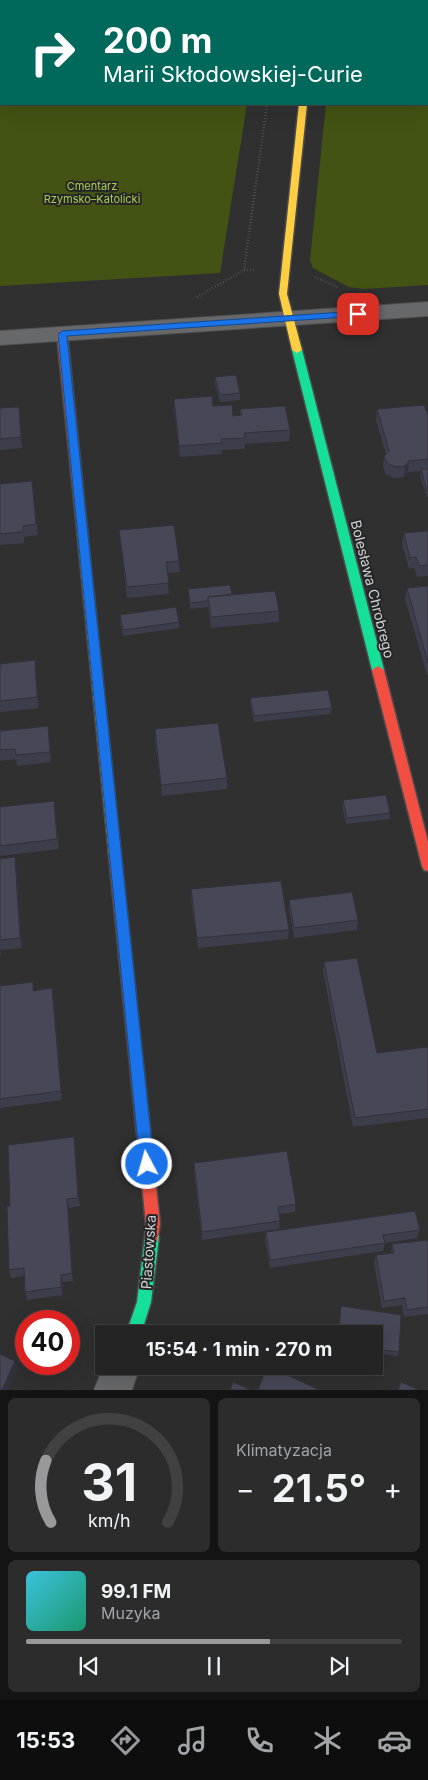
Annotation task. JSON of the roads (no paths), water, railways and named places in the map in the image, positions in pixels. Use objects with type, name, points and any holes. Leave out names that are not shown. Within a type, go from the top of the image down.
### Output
[{"type":"street","name":"Bolesława Chrobrego","points":[[303,105],[283,294],[428,866]]},
{"type":"street","points":[[0,338],[428,309]]},
{"type":"street","name":"Piastowska","points":[[62,334],[153,1224],[144,1302],[136,1325]]},
{"type":"street","points":[[113,1390],[119,1375]]},
{"type":"park label","name":"Cmentarz Rzymsko–Katolicki","points":[[92,192]]}]
